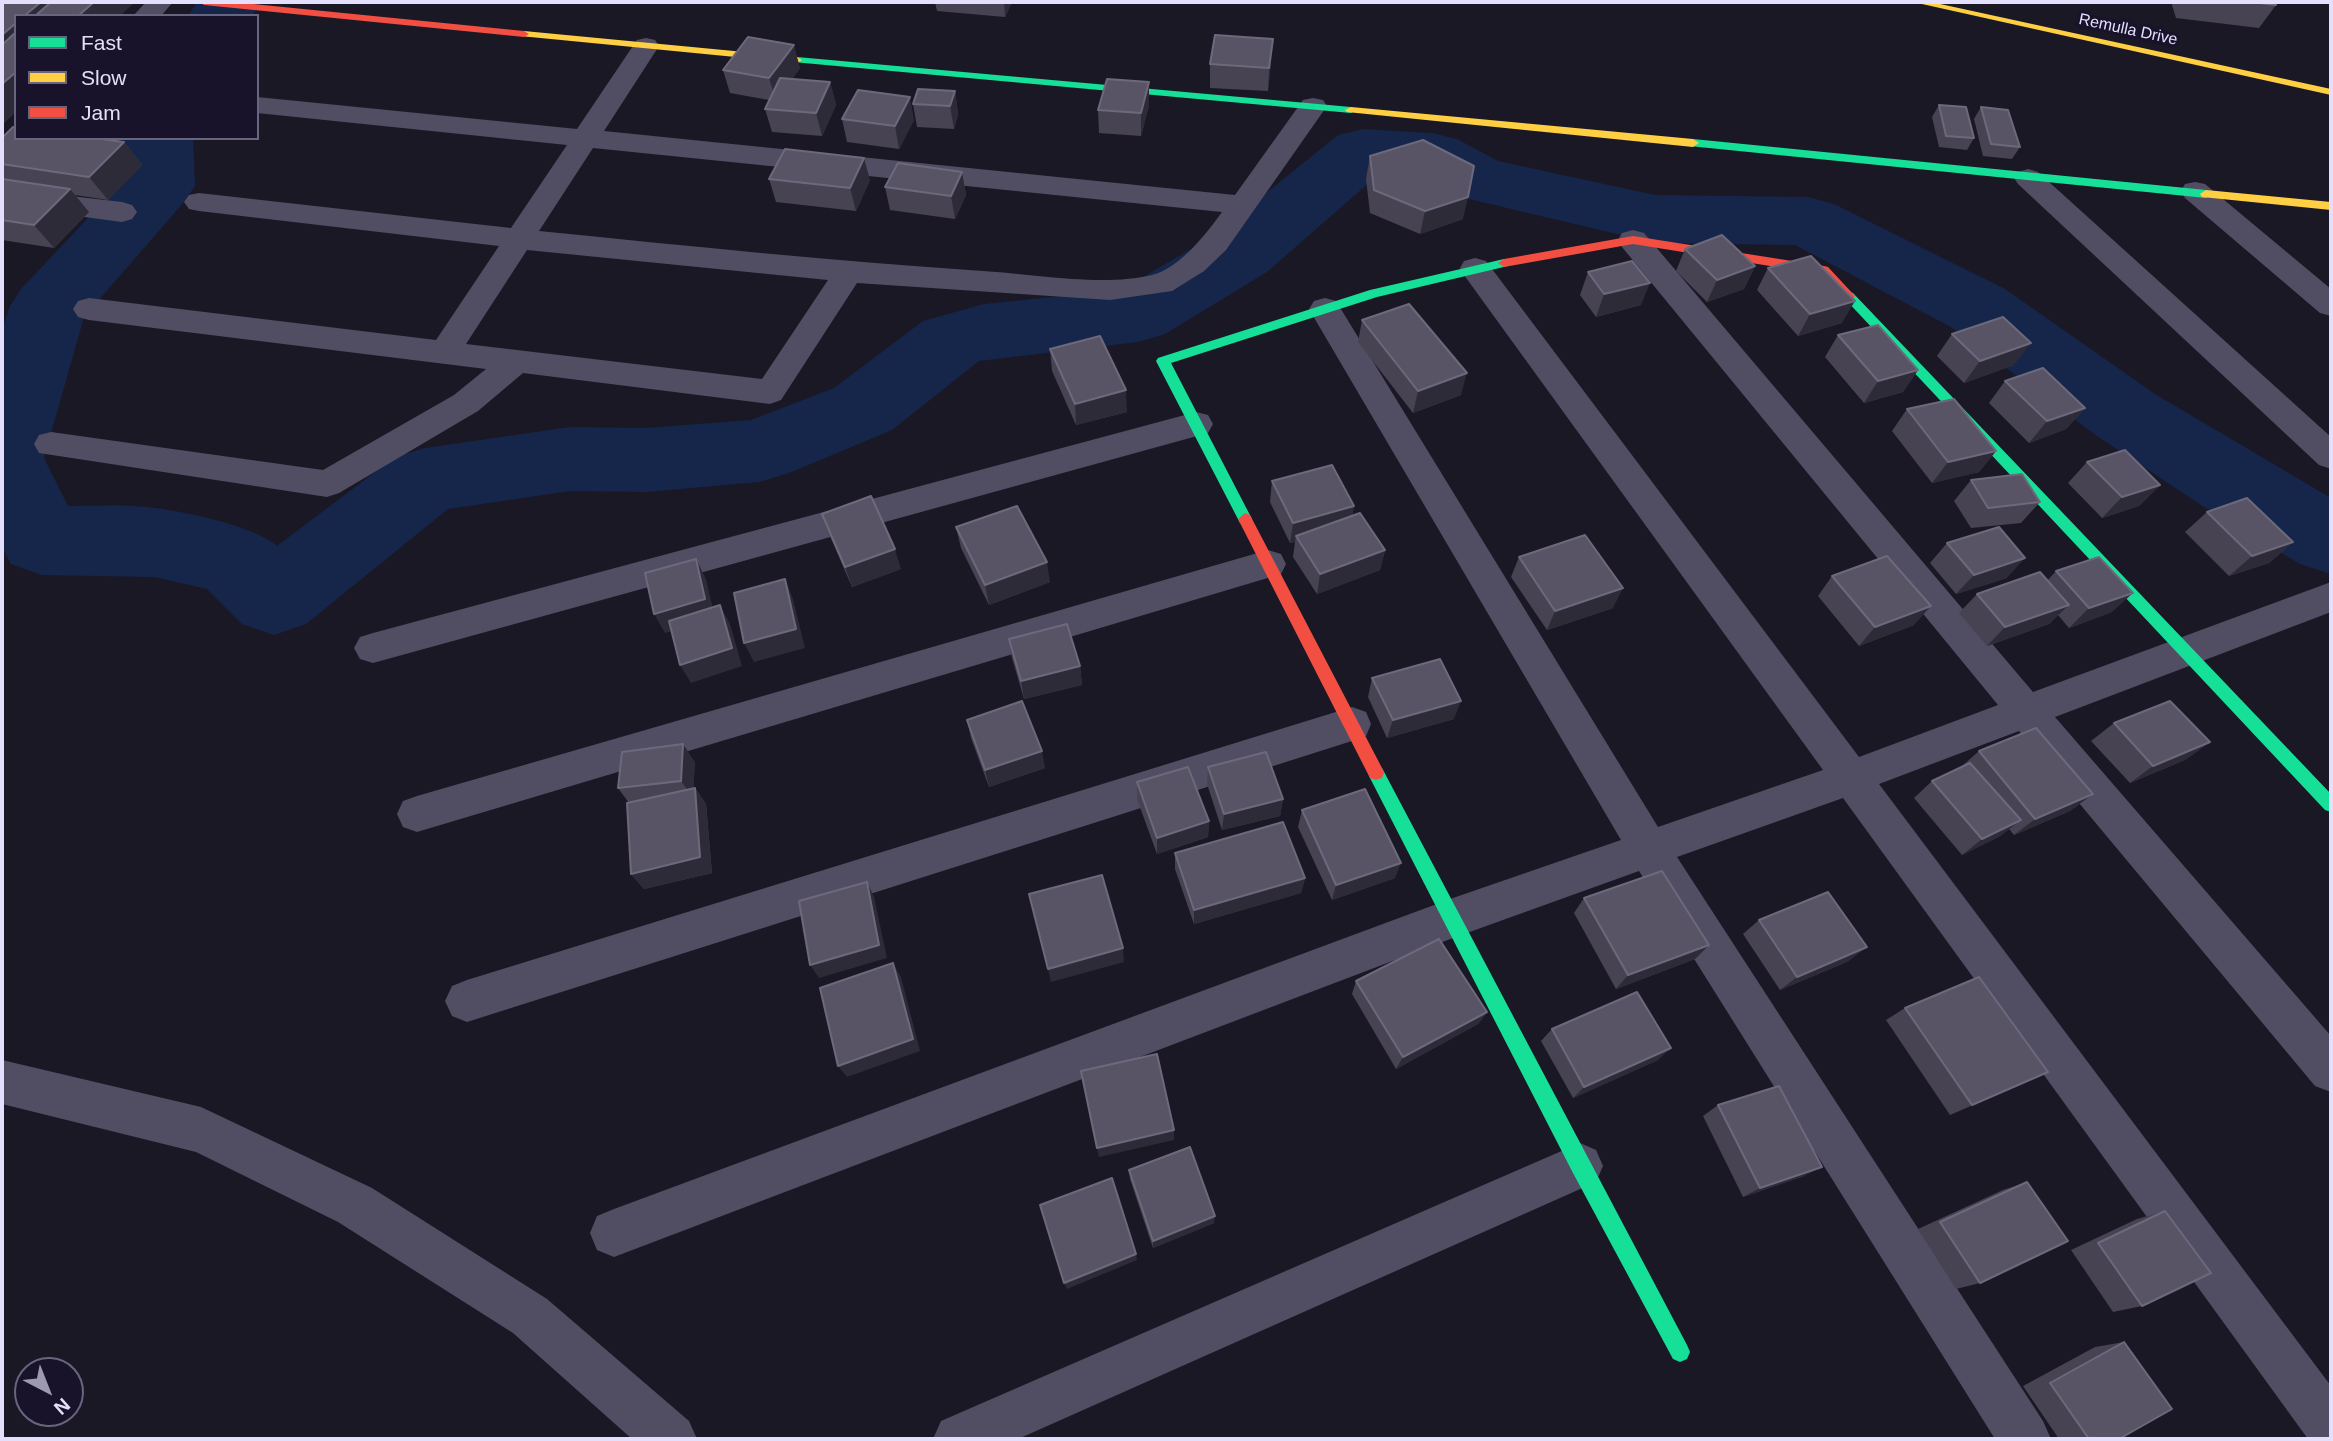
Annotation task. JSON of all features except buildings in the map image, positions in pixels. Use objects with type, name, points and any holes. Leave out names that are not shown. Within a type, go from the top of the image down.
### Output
[{"type":"street","points":[[210,2],[2331,206]]},
{"type":"street","name":"Remulla Drive","points":[[1918,2],[2331,92]]},
{"type":"street","points":[[444,353],[646,46]]},
{"type":"street","points":[[259,105],[1243,205]]},
{"type":"street","points":[[199,202],[519,239],[849,272],[1110,290],[1161,284],[1193,264],[1215,243],[1313,106]]},
{"type":"street","points":[[2028,178],[2331,456]]},
{"type":"street","points":[[2194,191],[2331,305]]},
{"type":"street","points":[[2,197],[122,212]]},
{"type":"street","points":[[1633,240],[2026,711],[2331,1070]]},
{"type":"street","points":[[1680,1352],[1580,1166],[1163,361],[1325,309],[1475,268],[1633,240],[1824,270],[2331,805]]},
{"type":"street","points":[[1475,268],[2331,1428]]},
{"type":"street","points":[[89,309],[770,392],[849,272]]},
{"type":"street","points":[[1325,309],[1649,850],[2025,1439]]},
{"type":"street","points":[[51,444],[327,484],[466,403],[516,362]]},
{"type":"street","points":[[373,648],[1196,424]]},
{"type":"street","points":[[417,814],[1268,564]]},
{"type":"street","points":[[614,1233],[1453,918],[1849,778],[2331,597]]},
{"type":"street","points":[[467,1001],[1352,724]]},
{"type":"street","points":[[2,1082],[201,1130],[355,1205],[530,1316],[671,1439]]},
{"type":"street","points":[[959,1439],[1580,1166]]},
{"type":"waterway","points":[[221,14],[230,2]]},
{"type":"waterway","points":[[2,457],[48,308],[159,186],[158,140]]},
{"type":"waterway","points":[[2,459],[42,540],[154,542],[235,561],[274,598],[425,480],[570,459],[646,460],[759,451],[863,409],[951,341],[984,331],[1138,315],[1240,254],[1363,151],[1432,155],[1477,179],[1655,219],[1808,221],[1978,308],[2126,415],[2231,482],[2331,540]]},
{"type":"traffic: fast","points":[[797,60],[1351,110]]},
{"type":"traffic: fast","points":[[1693,143],[2206,194]]},
{"type":"traffic: fast","points":[[1245,519],[1163,361],[1375,293],[1504,263]]},
{"type":"traffic: fast","points":[[1849,296],[2331,805]]},
{"type":"traffic: fast","points":[[1376,773],[1680,1352]]},
{"type":"traffic: slow","points":[[1918,2],[2331,92]]},
{"type":"traffic: slow","points":[[524,34],[797,60]]},
{"type":"traffic: slow","points":[[1351,110],[1693,143]]},
{"type":"traffic: slow","points":[[2206,194],[2331,206]]},
{"type":"traffic: jam","points":[[204,2],[524,34]]},
{"type":"traffic: jam","points":[[1504,263],[1633,240],[1824,270],[1849,296]]},
{"type":"traffic: jam","points":[[1245,519],[1376,773]]}]
